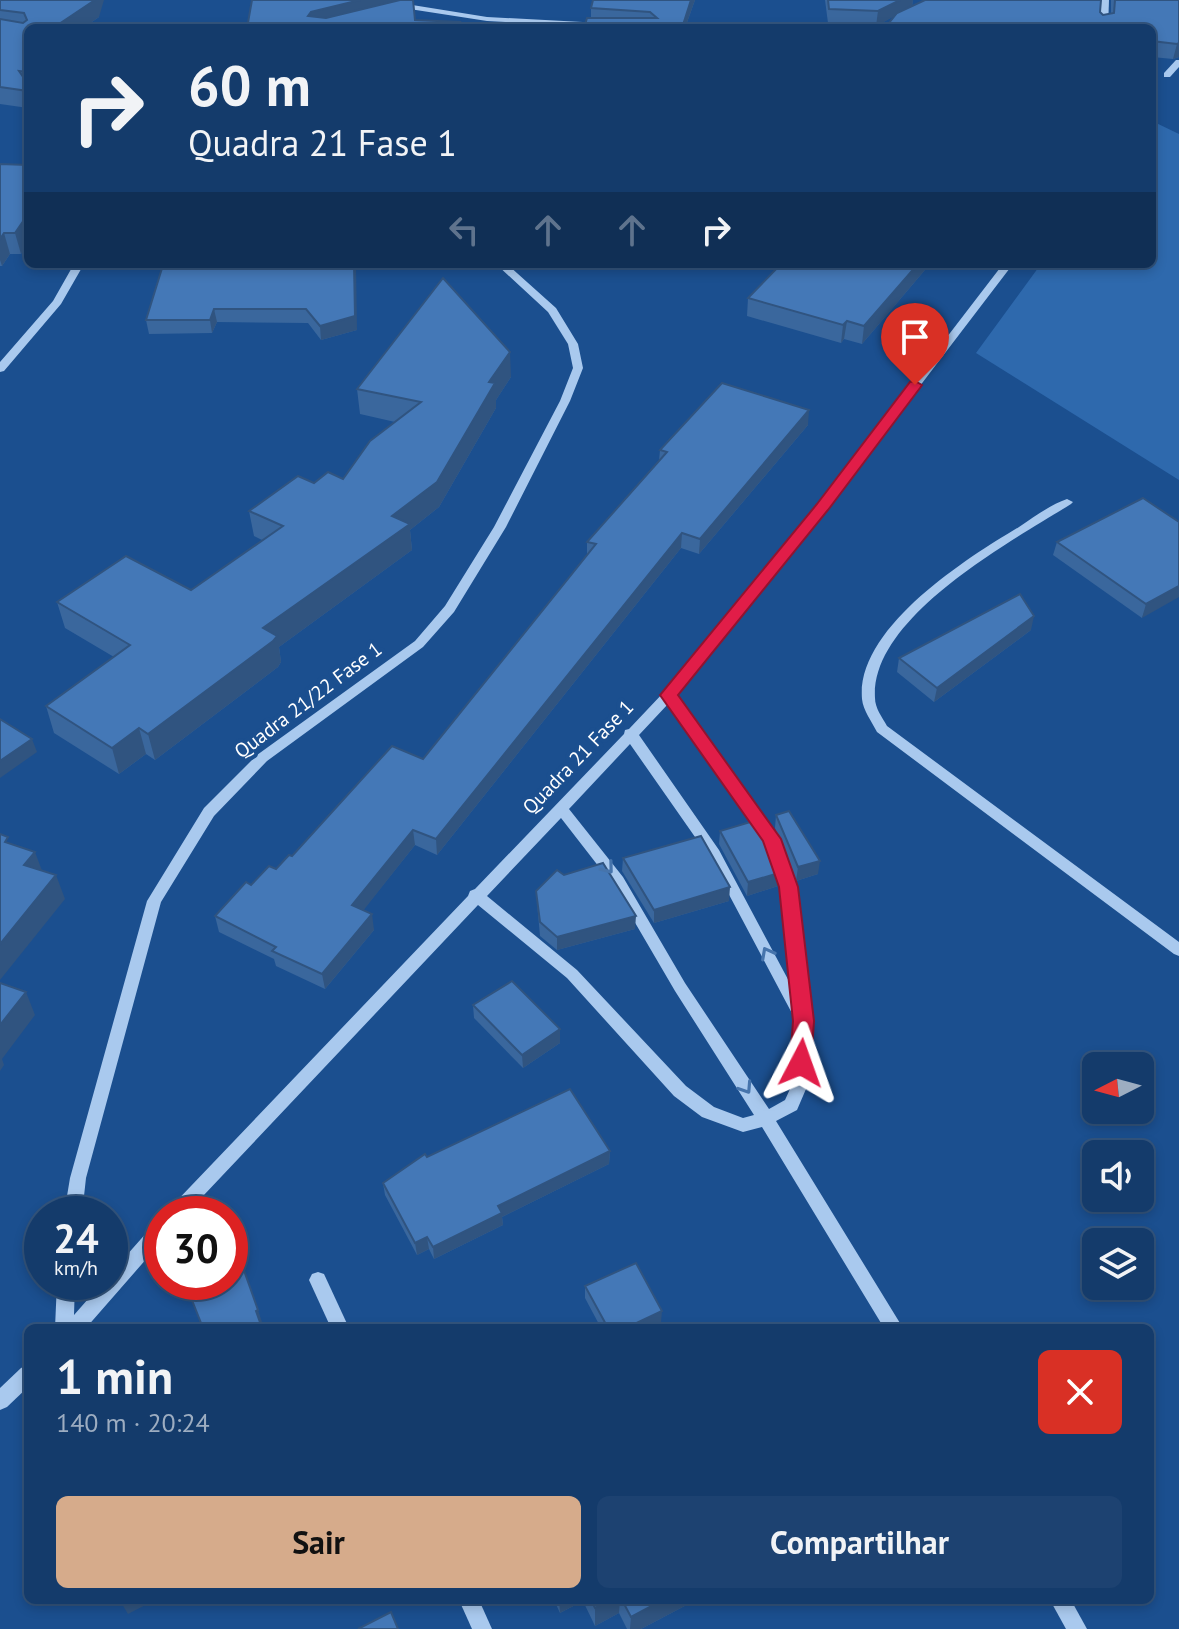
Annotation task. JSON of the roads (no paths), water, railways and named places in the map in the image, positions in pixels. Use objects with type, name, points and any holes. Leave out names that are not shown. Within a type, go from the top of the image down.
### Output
[{"type":"street","points":[[392,10],[433,0]]},
{"type":"street","points":[[893,24],[935,0]]},
{"type":"street","points":[[1104,24],[1105,0]]},
{"type":"street","points":[[406,6],[487,19],[586,24]]},
{"type":"street","points":[[1167,75],[1179,62]]},
{"type":"street","points":[[0,369],[57,302],[77,268]]},
{"type":"street","name":"Quadra 21/22 Fase 1","points":[[76,1196],[154,901],[209,812],[262,758],[419,644],[450,609],[500,527],[565,401],[578,368],[573,344],[552,310],[505,268]]},
{"type":"street","name":"Quadra 21 Fase 1","points":[[192,1196],[475,895],[669,695],[822,507],[1005,268]]},
{"type":"street","points":[[1067,502],[915,605],[888,637],[869,680],[867,700],[882,729],[1179,950]]},
{"type":"street","points":[[475,895],[572,974],[680,1091],[708,1112],[737,1125],[766,1119],[795,1100],[803,1021],[788,887],[771,839],[669,695]]},
{"type":"street","points":[[630,733],[714,854],[803,1021]]},
{"type":"street","points":[[560,807],[618,881],[680,987],[766,1119],[892,1324]]},
{"type":"street","points":[[78,1324],[144,1248]]},
{"type":"street","points":[[318,1280],[338,1324]]},
{"type":"street","points":[[64,1324],[65,1300]]},
{"type":"street","points":[[0,1401],[24,1378]]},
{"type":"street","points":[[471,1604],[482,1629]]},
{"type":"street","points":[[1062,1604],[1077,1629]]}]
